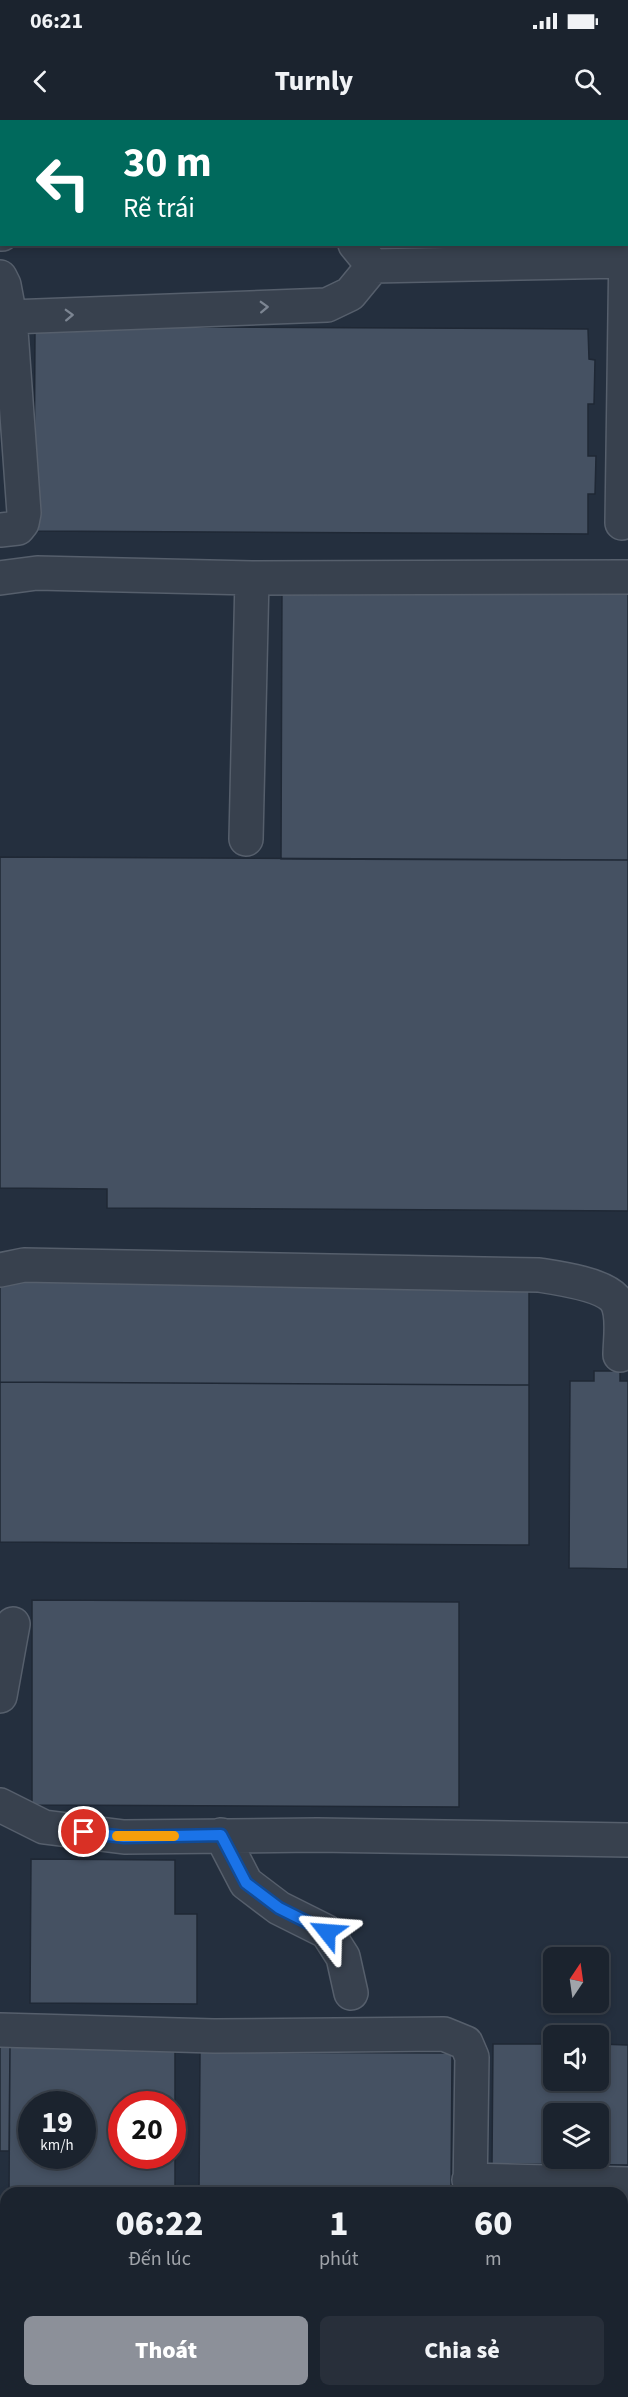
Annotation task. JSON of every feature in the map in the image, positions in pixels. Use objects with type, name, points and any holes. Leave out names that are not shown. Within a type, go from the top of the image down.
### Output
[{"type":"lane","points":[[10,317],[327,305],[350,294],[364,255],[626,253],[622,523]]},
{"type":"lane","points":[[0,277],[4,285],[10,317],[24,513],[22,523],[18,528],[0,530]]},
{"type":"lane","points":[[0,578],[37,573],[252,578],[628,577]]},
{"type":"lane","points":[[246,839],[252,578]]},
{"type":"lane","points":[[0,1270],[24,1265],[539,1275],[567,1280],[603,1291],[615,1300],[621,1315],[620,1355]]},
{"type":"lane","points":[[0,1696],[13,1624]]},
{"type":"lane","points":[[0,1804],[44,1827],[124,1837],[317,1835],[628,1840]]},
{"type":"lane","points":[[221,1835],[246,1883],[279,1908],[327,1932],[343,1957],[351,1993]]},
{"type":"lane","points":[[0,2030],[214,2036],[444,2034],[466,2043],[472,2058],[470,2186],[628,2184]]},
{"type":"building","points":[[35,326],[588,329],[589,359],[595,360],[594,404],[588,404],[588,456],[596,456],[595,494],[588,494],[588,534],[34,531]]},
{"type":"building","points":[[282,583],[628,585],[628,860],[281,859]]},
{"type":"building","points":[[0,857],[628,860],[628,1211],[107,1208],[107,1189],[0,1188]]},
{"type":"building","points":[[0,1274],[529,1277],[529,1385],[0,1382]]},
{"type":"building","points":[[594,1371],[620,1371],[620,1381],[628,1381],[628,1569],[569,1568],[570,1381],[594,1381]]},
{"type":"building","points":[[0,1382],[529,1385],[529,1545],[0,1542]]},
{"type":"building","points":[[32,1600],[459,1602],[459,1807],[32,1805]]},
{"type":"building","points":[[31,1859],[175,1860],[175,1914],[197,1914],[197,2004],[30,2003]]},
{"type":"building","points":[[493,2044],[543,2044],[543,2091],[609,2091],[609,2044],[628,2045],[628,2165],[609,2165],[609,2103],[543,2103],[543,2164],[492,2164]]},
{"type":"building","points":[[0,2046],[10,2046],[9,2151],[0,2151]]},
{"type":"building","points":[[10,2046],[175,2047],[175,2091],[108,2091],[108,2169],[175,2169],[175,2187],[9,2187]]},
{"type":"building","points":[[200,2052],[452,2053],[451,2187],[199,2187]]},
{"type":"slow traffic","points":[[117,1836],[174,1836]]},
{"type":"route","points":[[84,1832],[124,1837],[221,1835],[246,1883],[279,1908],[327,1932]]}]
